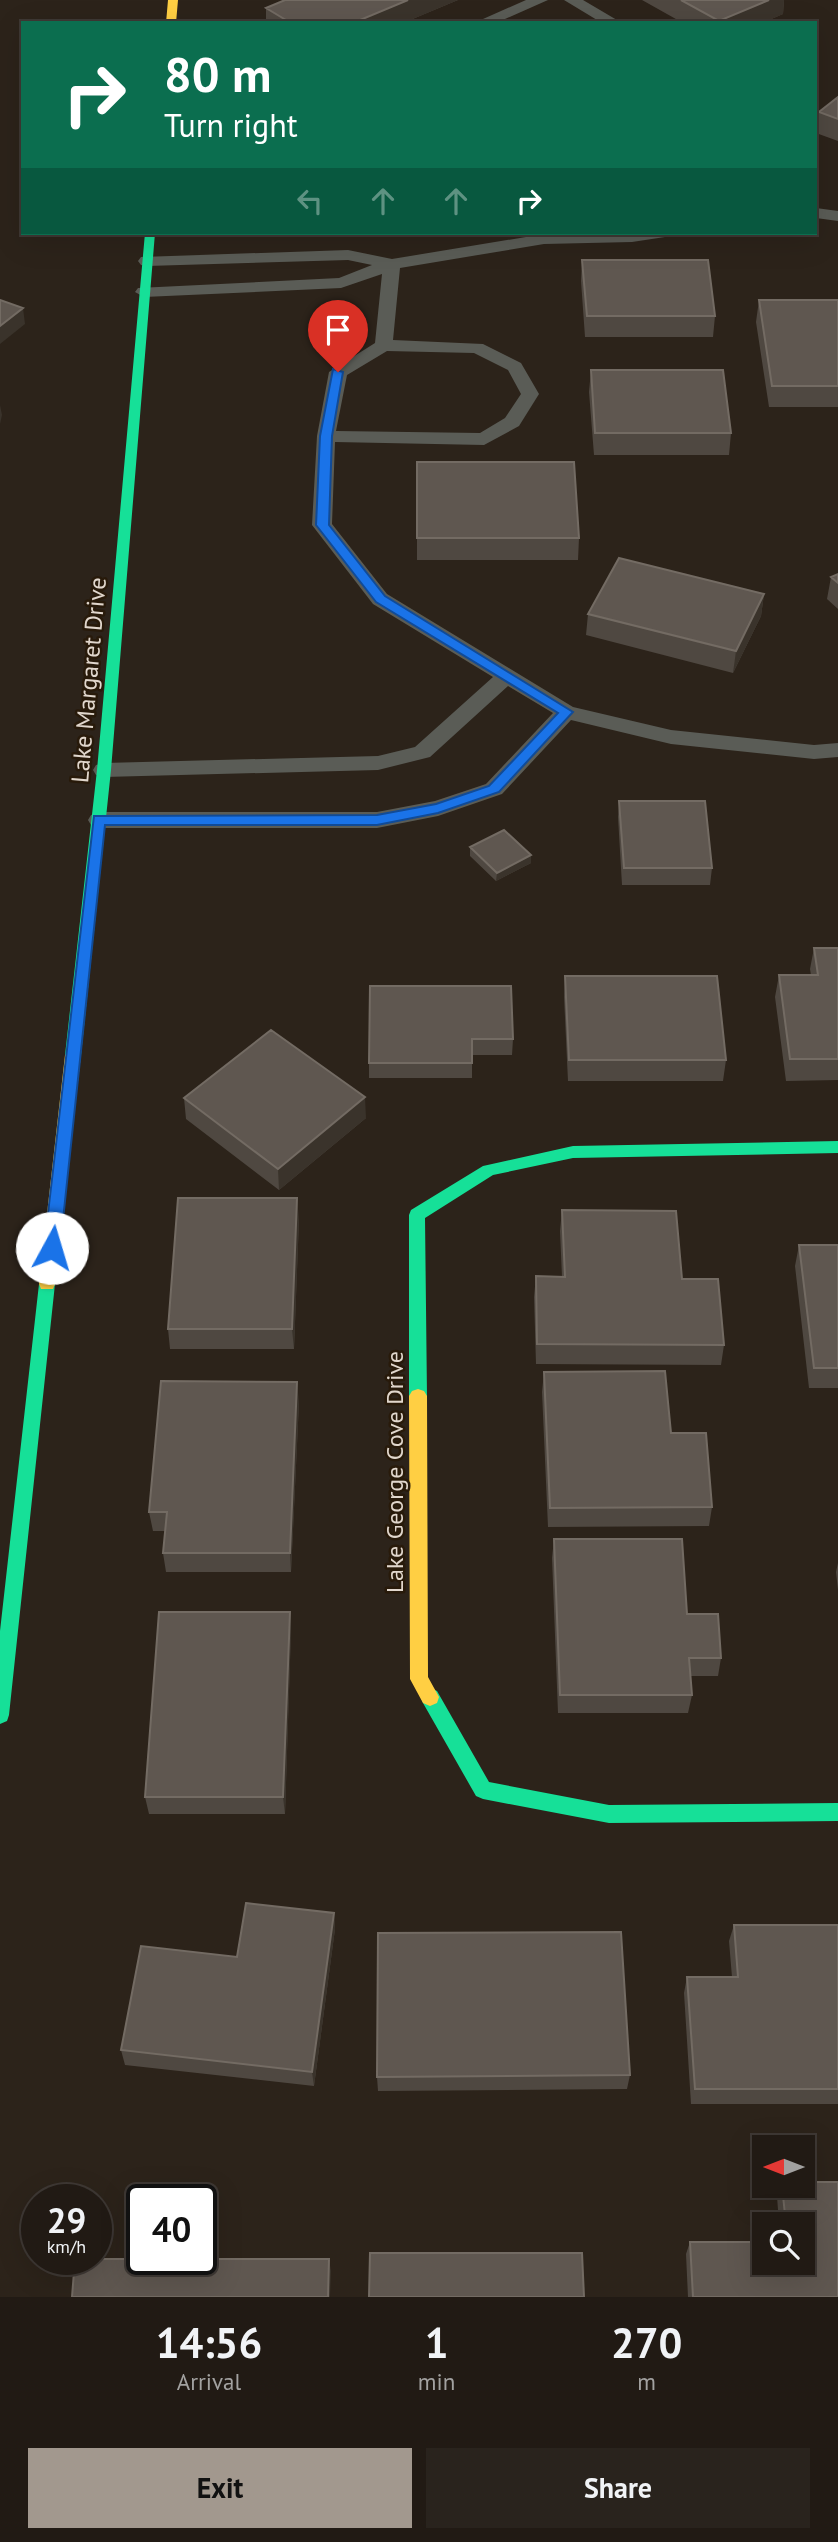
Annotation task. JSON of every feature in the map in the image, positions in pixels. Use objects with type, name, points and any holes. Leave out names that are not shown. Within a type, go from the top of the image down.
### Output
[{"type":"street","points":[[171,21],[173,0]]},
{"type":"street","name":"Lake Margaret Drive","points":[[0,1715],[99,820],[150,235]]},
{"type":"street","name":"Lake George Cove Drive","points":[[838,1147],[573,1152],[489,1170],[417,1215],[419,1679],[483,1790],[609,1814],[838,1812]]},
{"type":"lane","points":[[487,21],[540,0]]},
{"type":"lane","points":[[572,0],[610,21]]},
{"type":"lane","points":[[817,213],[838,216]]},
{"type":"lane","points":[[145,292],[341,283],[392,264],[457,251],[544,239],[646,235]]},
{"type":"lane","points":[[147,261],[348,255],[392,264]]},
{"type":"lane","points":[[384,345],[392,264]]},
{"type":"lane","points":[[326,436],[484,439],[512,422],[530,394],[515,367],[477,348],[384,345],[338,372],[326,436],[322,525],[380,599],[566,712],[671,737],[814,752],[838,750]]},
{"type":"lane","points":[[104,770],[378,763],[422,752],[506,676]]},
{"type":"lane","points":[[99,820],[377,820],[438,808],[494,789],[566,712]]},
{"type":"building","points":[[285,0],[408,0],[358,21],[288,21],[266,8]]},
{"type":"building","points":[[681,0],[769,0],[719,21]]},
{"type":"building","points":[[838,97],[838,119],[819,112]]},
{"type":"building","points":[[582,260],[708,260],[715,316],[587,316]]},
{"type":"building","points":[[0,300],[23,308],[0,326]]},
{"type":"building","points":[[759,300],[838,300],[838,386],[772,386]]},
{"type":"building","points":[[591,370],[723,370],[731,433],[595,433]]},
{"type":"building","points":[[417,462],[574,462],[579,538],[417,538]]},
{"type":"building","points":[[619,558],[764,594],[736,651],[588,614]]},
{"type":"building","points":[[838,574],[838,583],[831,577]]},
{"type":"building","points":[[619,801],[705,801],[712,868],[624,868]]},
{"type":"building","points":[[504,830],[531,855],[497,873],[470,847]]},
{"type":"building","points":[[814,948],[838,948],[838,1059],[790,1059],[779,975],[818,975]]},
{"type":"building","points":[[565,976],[717,976],[726,1060],[569,1060]]},
{"type":"building","points":[[370,986],[511,986],[513,1039],[472,1039],[472,1063],[369,1063]]},
{"type":"building","points":[[271,1030],[365,1097],[278,1169],[184,1098]]},
{"type":"building","points":[[178,1198],[297,1198],[292,1329],[168,1329]]},
{"type":"building","points":[[562,1210],[676,1211],[682,1279],[718,1279],[724,1345],[537,1344],[536,1276],[565,1277]]},
{"type":"building","points":[[799,1245],[838,1245],[838,1368],[814,1368]]},
{"type":"building","points":[[665,1371],[671,1433],[706,1433],[712,1507],[550,1508],[544,1372]]},
{"type":"building","points":[[161,1381],[297,1382],[290,1553],[163,1553],[167,1512],[149,1512]]},
{"type":"building","points":[[554,1539],[682,1539],[687,1614],[718,1614],[721,1658],[689,1658],[692,1695],[560,1695]]},
{"type":"building","points":[[159,1612],[290,1612],[283,1797],[145,1797]]},
{"type":"building","points":[[246,1903],[334,1913],[312,2072],[121,2050],[141,1946],[237,1957]]},
{"type":"building","points":[[734,1925],[838,1925],[838,2089],[695,2089],[687,1977],[738,1977]]},
{"type":"building","points":[[621,1932],[630,2075],[377,2077],[378,1933]]},
{"type":"building","points":[[816,2182],[838,2182],[838,2297],[693,2297],[690,2242],[752,2242],[752,2275],[815,2275],[815,2212],[785,2212],[783,2198],[816,2198]]},
{"type":"building","points":[[370,2253],[582,2253],[584,2297],[369,2297]]},
{"type":"building","points":[[112,2259],[126,2259],[126,2275],[217,2275],[217,2259],[329,2259],[328,2297],[72,2297],[74,2275],[112,2275]]},
{"type":"traffic: fast","points":[[73,1055],[104,770],[150,235]]},
{"type":"traffic: fast","points":[[418,1396],[417,1215],[489,1170],[573,1152],[838,1147]]},
{"type":"traffic: fast","points":[[0,1715],[47,1284]]},
{"type":"traffic: fast","points":[[430,1697],[483,1790],[609,1814],[838,1812]]},
{"type":"traffic: slow","points":[[171,21],[173,0]]},
{"type":"traffic: slow","points":[[47,1284],[73,1055]]},
{"type":"traffic: slow","points":[[418,1396],[419,1679],[430,1697]]},
{"type":"route","points":[[52,1248],[99,820],[377,820],[438,808],[494,789],[566,712],[380,599],[322,525],[326,436],[338,372]]}]
